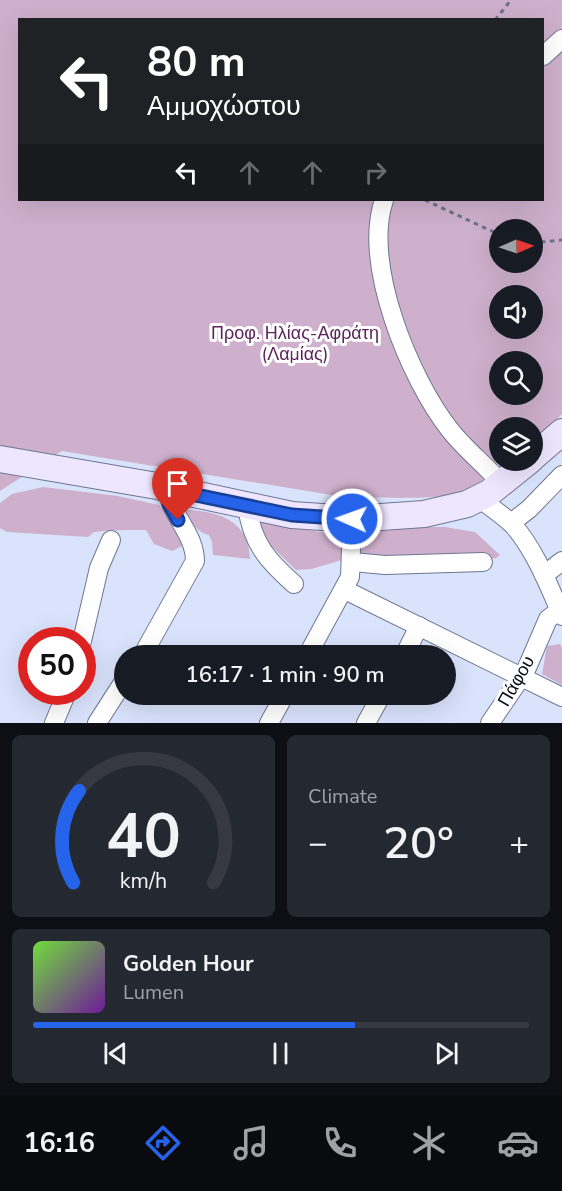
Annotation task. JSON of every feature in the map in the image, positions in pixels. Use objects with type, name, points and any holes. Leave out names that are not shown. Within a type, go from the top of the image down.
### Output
[{"type":"main road","points":[[543,449],[562,432]]},
{"type":"main road","points":[[1,465],[167,489],[292,515],[352,519],[424,514],[459,506],[479,498],[516,471]]},
{"type":"street","points":[[544,55],[562,39]]},
{"type":"street","points":[[384,201],[379,214],[380,268],[389,304],[418,381],[451,432],[501,483]]},
{"type":"street","points":[[511,523],[529,510],[562,475]]},
{"type":"street","points":[[148,645],[195,561],[195,550],[169,504],[167,489]]},
{"type":"street","points":[[479,498],[511,523],[521,536],[544,575],[561,613]]},
{"type":"street","points":[[247,506],[255,538],[265,556],[294,584]]},
{"type":"street","points":[[313,645],[350,577],[352,519]]},
{"type":"street","points":[[85,627],[99,568],[111,540]]},
{"type":"street","points":[[544,575],[562,561]]},
{"type":"street","points":[[352,562],[385,565],[483,562]]},
{"type":"street","points":[[345,590],[562,697]]},
{"type":"street","name":"Πάφου","points":[[490,723],[521,677],[548,619],[561,613]]},
{"type":"street","points":[[410,645],[419,626]]},
{"type":"street","points":[[97,723],[114,697]]},
{"type":"street","points":[[54,723],[62,705]]},
{"type":"street","points":[[269,723],[279,705]]},
{"type":"street","points":[[366,723],[376,705]]},
{"type":"path","points":[[497,18],[511,0]]},
{"type":"path","points":[[427,201],[489,230]]},
{"type":"path","points":[[543,242],[562,240]]},
{"type":"green space","name":"Προφ. Ηλίας-Αφράτη (Λαμίας)","points":[[0,0],[562,0],[562,414],[543,432],[543,417],[489,417],[490,471],[469,490],[442,496],[405,498],[338,496],[62,451],[0,491]]},
{"type":"green space","points":[[43,487],[118,496],[159,505],[176,523],[181,534],[182,546],[172,551],[154,544],[146,530],[94,532],[88,537],[7,532],[0,528],[0,503],[12,494]]},
{"type":"green space","points":[[187,510],[221,516],[238,527],[244,535],[250,559],[213,555],[209,535],[194,526]]},
{"type":"green space","points":[[264,521],[340,536],[342,560],[311,569],[296,570],[265,540],[257,523]]},
{"type":"green space","points":[[399,527],[445,527],[475,532],[500,555],[486,559],[360,557],[358,535],[370,530]]},
{"type":"green space","points":[[560,644],[562,648],[562,685],[542,674],[547,646]]},
{"type":"route","points":[[178,520],[169,504],[167,489],[292,515],[352,519]]}]
